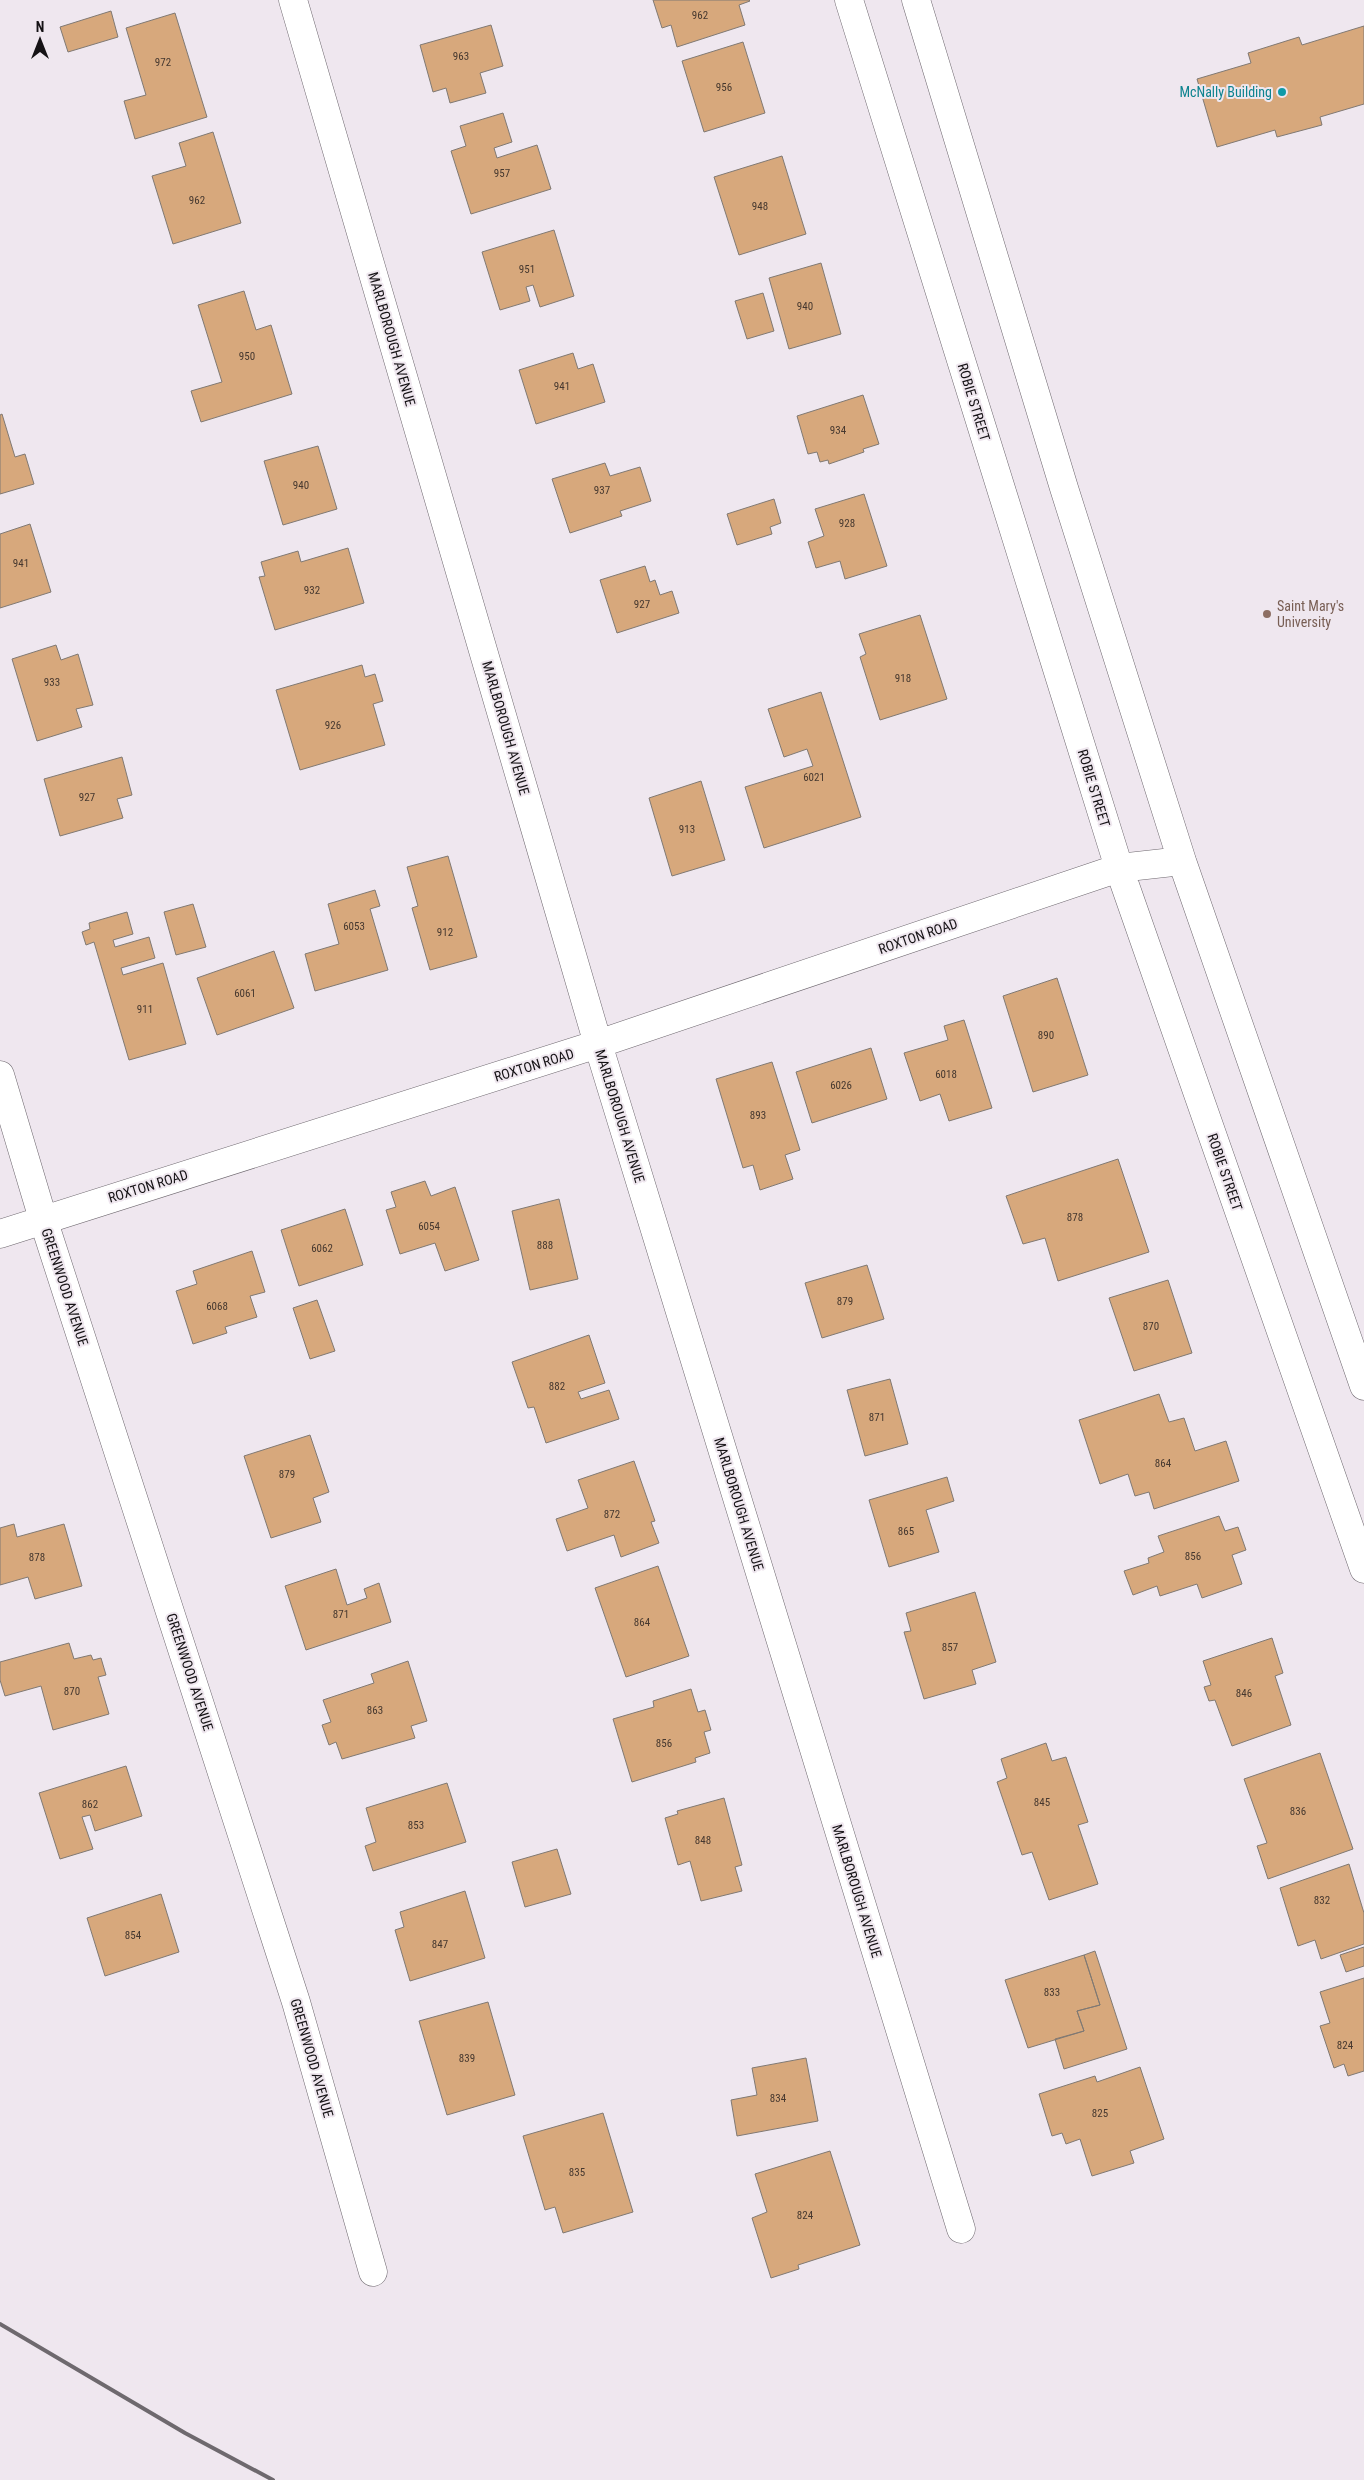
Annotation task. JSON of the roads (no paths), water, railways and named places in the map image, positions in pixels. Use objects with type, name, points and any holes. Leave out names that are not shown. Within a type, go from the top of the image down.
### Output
[{"type":"street","name":"MARLBOROUGH AVENUE","points":[[293,0],[598,1044],[961,2229]]},
{"type":"street","name":"ROBIE STREET","points":[[849,0],[1119,868],[1364,1569]]},
{"type":"street","points":[[916,0],[1067,497],[1182,861],[1364,1386]]},
{"type":"street","name":"ROXTON ROAD","points":[[0,1234],[598,1044],[1119,868],[1182,861]]},
{"type":"street","name":"GREENWOOD AVENUE","points":[[0,1075],[43,1219],[296,2002],[373,2272]]},
{"type":"railway","points":[[0,2324],[185,2433],[273,2480]]},
{"type":"place","name":"McNally Building","points":[[1282,92]]},
{"type":"place","name":"Saint Mary's University","points":[[1267,614]]}]
